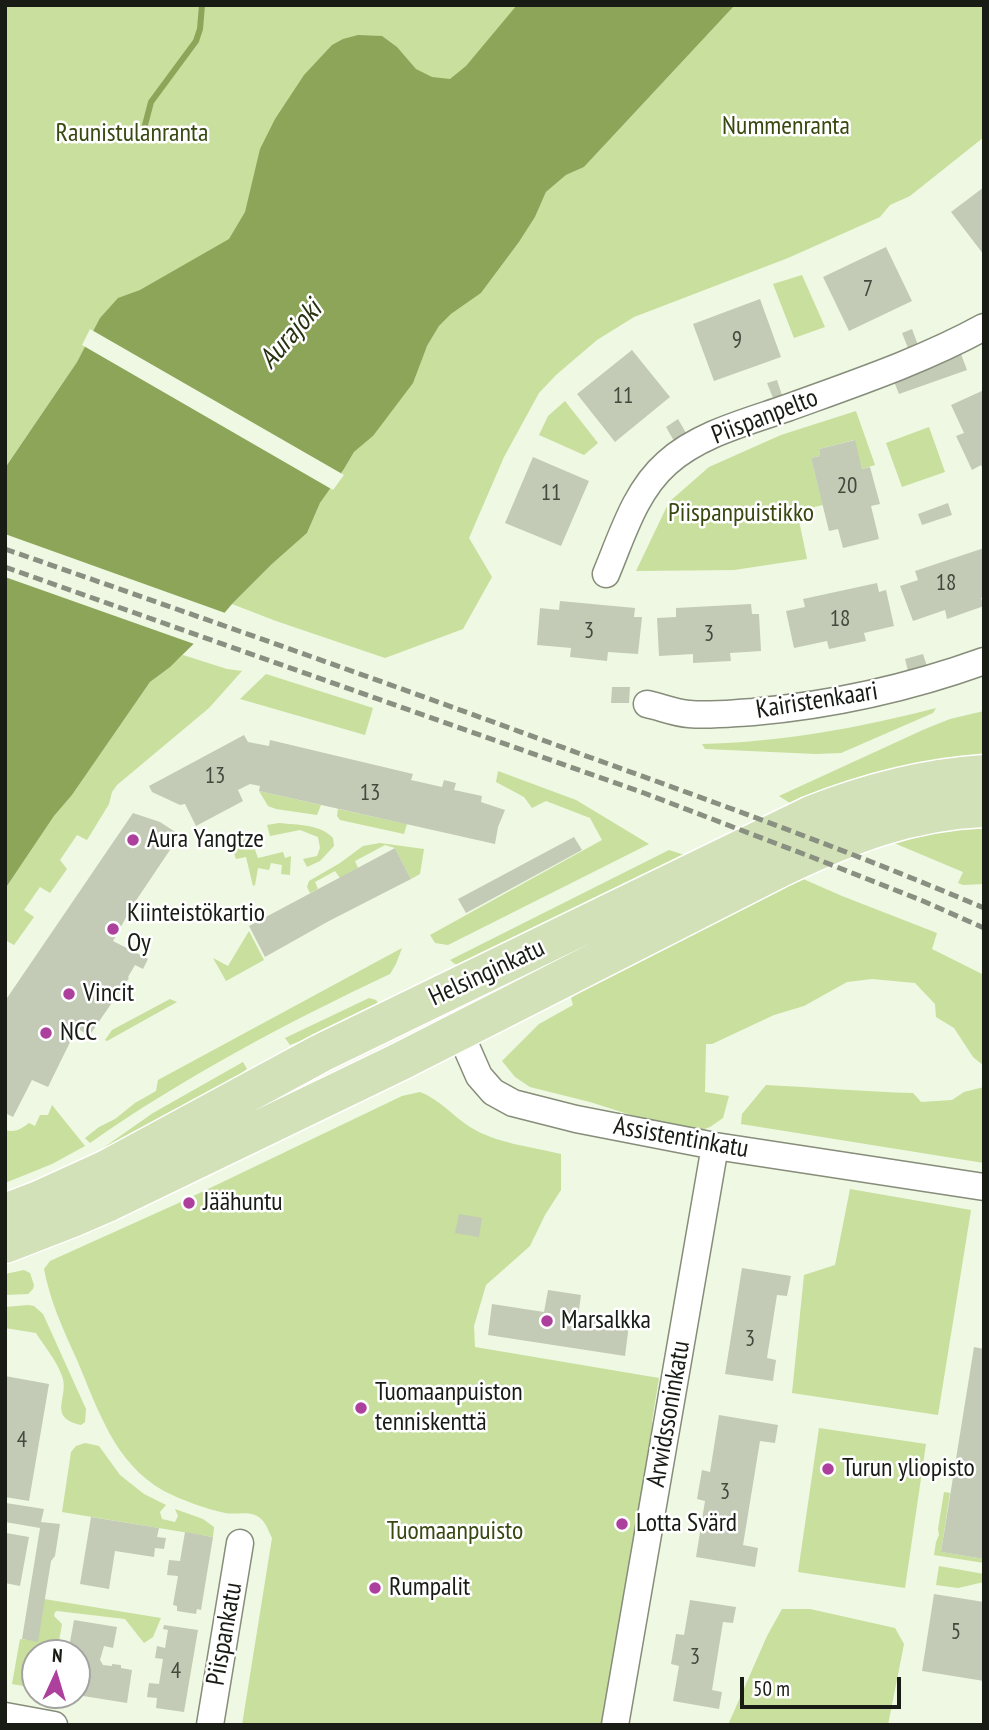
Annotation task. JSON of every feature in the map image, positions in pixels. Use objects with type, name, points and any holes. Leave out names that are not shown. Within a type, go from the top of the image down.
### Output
[{"type":"main road","name":"Helsinginkatu","points":[[5,1213],[107,1169],[321,1053],[811,815],[861,796],[901,786],[962,775],[984,774]]},
{"type":"main road","name":"Helsinginkatu","points":[[5,1244],[108,1202],[458,1031],[782,866],[840,840],[900,821],[940,812],[984,808]]},
{"type":"street","name":"Piispanpelto","points":[[606,574],[630,515],[645,489],[666,463],[678,454],[722,432],[852,384],[955,342],[984,327]]},
{"type":"street","name":"Kairistenkaari","points":[[647,704],[690,714],[804,707],[940,677],[984,661]]},
{"type":"street","name":"Assistentinkatu","points":[[443,994],[479,1076],[492,1092],[513,1103],[576,1119],[715,1146],[984,1186]]},
{"type":"street","name":"Arwidssoninkatu","points":[[615,1725],[715,1146]]},
{"type":"street","name":"Piispankatu","points":[[210,1725],[240,1543]]},
{"type":"street","points":[[5,1716],[54,1725]]},
{"type":"green space","name":"Raunistulanranta","points":[[5,5],[567,5],[303,225],[100,319],[77,362],[5,468]]},
{"type":"green space","name":"Nummenranta","points":[[735,5],[984,5],[984,137],[910,196],[890,205],[880,217],[788,258],[634,317],[597,340],[556,375],[539,393],[504,457],[469,538],[492,577],[463,629],[385,658],[232,604],[307,533],[320,503],[354,452],[373,436],[439,326],[481,293],[519,242],[535,217],[546,192],[566,175],[584,167]]},
{"type":"green space","points":[[802,275],[825,327],[794,338],[773,284]]},
{"type":"green space","points":[[565,401],[598,443],[584,455],[539,435],[548,416]]},
{"type":"green space","name":"Piispanpuistikko","points":[[856,411],[875,465],[862,469],[854,440],[819,449],[820,456],[811,458],[823,505],[797,511],[807,559],[734,570],[636,571],[669,502],[709,467],[781,435]]},
{"type":"green space","points":[[929,427],[945,472],[902,487],[886,443]]},
{"type":"green space","points":[[183,655],[242,671],[209,708],[117,785],[87,840],[77,835],[60,860],[67,869],[50,893],[40,887],[24,910],[34,917],[14,945],[5,940],[5,889],[150,682]]},
{"type":"green space","points":[[266,674],[373,708],[365,735],[240,699]]},
{"type":"green space","points":[[936,708],[933,713],[841,753],[705,749],[702,744],[820,733]]},
{"type":"green space","points":[[984,711],[984,758],[796,807],[779,796],[925,729],[950,719]]},
{"type":"green space","points":[[498,771],[576,800],[649,844],[448,945],[435,943],[430,935],[602,840],[590,818],[546,801],[532,808],[524,797],[496,782]]},
{"type":"green space","points":[[259,791],[321,805],[317,815],[276,809],[268,806]]},
{"type":"green space","points":[[338,809],[407,824],[404,834],[340,820],[337,816]]},
{"type":"green space","points":[[984,822],[984,884],[958,883],[963,872],[882,838]]},
{"type":"green space","points":[[279,823],[322,830],[333,838],[334,846],[320,861],[307,867],[303,859],[317,856],[320,848],[318,837],[300,830],[270,836],[267,825]]},
{"type":"green space","points":[[249,834],[258,858],[283,852],[285,858],[291,856],[290,875],[281,874],[282,865],[271,863],[269,870],[258,868],[253,886],[246,857],[236,859],[234,853]]},
{"type":"green space","points":[[380,843],[424,849],[420,874],[411,879],[395,848],[385,845],[355,861],[358,868],[340,878],[335,871],[315,882],[318,889],[310,893],[307,887],[309,881],[363,846]]},
{"type":"green space","points":[[669,850],[697,859],[464,966],[450,960]]},
{"type":"green space","points":[[794,875],[937,933],[932,949],[984,975],[984,1066],[973,1057],[954,1028],[936,1017],[935,1004],[915,983],[872,979],[847,982],[804,1006],[774,1015],[712,1044],[706,1044],[705,1092],[729,1096],[723,1118],[699,1131],[656,1123],[530,1087],[515,1077],[502,1061],[539,1024],[573,1005],[571,998],[610,970]]},
{"type":"green space","points":[[249,931],[264,960],[226,981],[213,958],[228,966]]},
{"type":"green space","points":[[402,948],[390,974],[236,1052],[90,1143],[85,1138],[156,1091],[158,1080]]},
{"type":"green space","points":[[369,998],[376,1000],[380,1010],[290,1045],[285,1038]]},
{"type":"green space","points":[[170,999],[177,1002],[105,1040],[112,1030]]},
{"type":"green space","points":[[243,1062],[247,1069],[200,1104],[107,1153],[103,1148],[153,1113]]},
{"type":"green space","points":[[766,1085],[913,1093],[921,1102],[952,1100],[964,1092],[984,1087],[984,1163],[741,1124],[742,1114]]},
{"type":"green space","name":"Tuomaanpuisto","points":[[420,1092],[480,1132],[502,1141],[561,1154],[561,1190],[530,1246],[486,1285],[474,1326],[475,1347],[659,1378],[652,1421],[654,1427],[608,1725],[242,1725],[272,1538],[257,1516],[225,1513],[186,1501],[164,1491],[132,1466],[101,1416],[50,1292],[44,1269],[50,1261],[183,1201],[402,1096]]},
{"type":"green space","points":[[52,1105],[85,1146],[52,1164],[5,1183],[5,1130],[18,1130],[29,1123],[35,1126],[40,1115],[48,1115]]},
{"type":"green space","points":[[850,1189],[971,1210],[938,1415],[792,1393],[804,1275],[835,1265]]},
{"type":"green space","points":[[24,1270],[30,1273],[33,1289],[28,1294],[5,1295],[5,1274]]},
{"type":"green space","points":[[34,1306],[43,1314],[86,1409],[85,1422],[81,1425],[64,1417],[61,1405],[64,1384],[62,1376],[36,1333],[5,1328],[5,1307]]},
{"type":"green space","points":[[819,1428],[926,1444],[905,1588],[798,1572]]},
{"type":"green space","points":[[85,1443],[99,1446],[120,1475],[144,1494],[166,1505],[160,1512],[162,1519],[175,1522],[178,1516],[175,1509],[203,1519],[214,1527],[213,1537],[62,1512],[71,1452],[76,1446]]},
{"type":"green space","points":[[944,1492],[950,1493],[941,1552],[984,1559],[984,1563],[934,1555]]},
{"type":"green space","points":[[939,1566],[984,1574],[984,1582],[958,1588],[936,1585]]},
{"type":"green space","points":[[44,1599],[161,1618],[153,1637],[144,1643],[125,1619],[57,1611],[54,1616],[62,1624],[59,1639],[37,1639]]},
{"type":"green space","points":[[782,1609],[810,1609],[895,1628],[904,1644],[888,1725],[728,1725],[767,1636]]},
{"type":"green space","points":[[21,1639],[21,1686],[12,1684]]},
{"type":"water","name":"Aurajoki","points":[[517,5],[735,5],[584,167],[566,175],[546,192],[535,217],[519,242],[481,293],[439,326],[427,346],[413,383],[373,436],[354,452],[320,503],[307,533],[272,564],[170,667],[150,682],[5,889],[5,468],[77,362],[100,318],[118,298],[140,290],[229,239],[245,212],[260,149],[275,119],[304,75],[332,45],[358,35],[382,36],[397,47],[416,69],[432,77],[450,79],[466,66]]},
{"type":"pier","points":[[90,329],[344,475],[333,490],[82,345]]},
{"type":"pier","points":[[5,534],[228,614],[197,645],[5,577]]},
{"type":"building","points":[[984,187],[984,255],[951,212]]},
{"type":"building","points":[[886,247],[912,301],[849,331],[823,277]]},
{"type":"building","points":[[760,299],[781,357],[714,381],[693,324]]},
{"type":"building","points":[[912,329],[918,345],[908,348],[902,333]]},
{"type":"building","points":[[632,350],[670,397],[615,442],[577,394]]},
{"type":"building","points":[[961,354],[967,370],[899,394],[893,379]]},
{"type":"building","points":[[777,380],[782,395],[773,398],[767,383]]},
{"type":"building","points":[[984,390],[984,472],[981,465],[972,470],[956,436],[964,433],[951,405]]},
{"type":"building","points":[[678,419],[686,433],[674,441],[666,427]]},
{"type":"building","points":[[855,440],[862,469],[870,467],[880,504],[871,506],[879,539],[843,548],[838,529],[829,531],[811,458],[820,456],[819,449]]},
{"type":"building","points":[[533,457],[589,481],[561,546],[505,523]]},
{"type":"building","points":[[948,503],[952,515],[922,525],[918,514]]},
{"type":"building","points":[[984,548],[984,597],[981,598],[984,606],[947,619],[945,610],[913,621],[900,586],[918,580],[915,571]]},
{"type":"building","points":[[877,583],[879,592],[886,590],[894,626],[864,633],[866,641],[829,649],[827,641],[794,648],[786,611],[805,607],[803,599]]},
{"type":"building","points":[[560,601],[635,608],[634,617],[642,617],[638,654],[608,652],[607,661],[570,657],[571,648],[537,645],[540,608],[559,610]]},
{"type":"building","points":[[751,604],[752,614],[759,614],[761,651],[730,653],[731,661],[693,663],[693,654],[659,656],[657,618],[676,617],[676,608]]},
{"type":"building","points":[[923,654],[928,669],[909,675],[905,659]]},
{"type":"building","points":[[612,687],[630,687],[629,703],[611,703]]},
{"type":"building","points":[[244,735],[248,742],[269,746],[270,740],[413,774],[411,780],[442,787],[444,780],[456,783],[454,790],[482,796],[481,802],[505,810],[495,844],[259,791],[260,786],[250,784],[238,790],[243,801],[196,826],[185,804],[180,805],[152,792],[149,786]]},
{"type":"building","points":[[133,813],[160,822],[180,835],[133,905],[113,941],[148,959],[143,969],[135,965],[89,1036],[77,1028],[48,1087],[32,1080],[13,1117],[5,1113],[5,1001]]},
{"type":"building","points":[[574,837],[582,850],[466,913],[458,899]]},
{"type":"building","points":[[395,848],[411,879],[265,957],[249,926]]},
{"type":"building","points":[[459,1214],[482,1218],[479,1237],[455,1233]]},
{"type":"building","points":[[742,1268],[791,1276],[787,1296],[777,1295],[767,1358],[776,1360],[773,1381],[725,1374]]},
{"type":"building","name":"Marsalkka","points":[[548,1290],[581,1295],[578,1317],[629,1325],[625,1356],[488,1335],[492,1304],[544,1312]]},
{"type":"building","points":[[974,1347],[984,1349],[984,1559],[941,1552]]},
{"type":"building","points":[[5,1376],[49,1384],[29,1501],[5,1497]]},
{"type":"building","points":[[719,1415],[778,1425],[775,1443],[760,1441],[743,1545],[758,1548],[755,1567],[696,1557],[705,1501],[697,1499],[702,1470],[710,1472]]},
{"type":"building","points":[[6,1503],[44,1509],[41,1522],[60,1524],[38,1639],[22,1639],[40,1528],[5,1522]]},
{"type":"building","points":[[91,1517],[159,1528],[157,1537],[166,1538],[164,1549],[155,1548],[154,1557],[115,1551],[109,1589],[80,1584]]},
{"type":"building","points":[[185,1532],[213,1537],[201,1610],[197,1609],[196,1614],[177,1611],[177,1606],[173,1605],[178,1576],[167,1575],[169,1560],[180,1561]]},
{"type":"building","points":[[6,1533],[29,1537],[20,1586],[5,1583]]},
{"type":"building","points":[[934,1594],[984,1602],[984,1681],[922,1671]]},
{"type":"building","points":[[690,1600],[736,1607],[733,1623],[723,1622],[712,1690],[722,1692],[719,1709],[673,1701],[679,1666],[671,1664],[676,1634],[684,1635]]},
{"type":"building","points":[[74,1620],[117,1627],[113,1648],[104,1646],[100,1660],[103,1665],[121,1665],[121,1668],[132,1670],[127,1703],[91,1697],[91,1639],[71,1639]]},
{"type":"building","points":[[164,1625],[198,1630],[184,1712],[156,1708],[157,1698],[147,1697],[149,1683],[159,1684],[163,1659],[155,1658],[157,1646],[165,1648],[168,1630],[163,1629]]},
{"type":"waterway","points":[[145,125],[151,102],[196,41],[202,5]]},
{"type":"railway","points":[[5,549],[364,675],[731,809],[984,908]]},
{"type":"railway","points":[[5,567],[644,793],[923,901],[984,928]]},
{"type":"place","name":"Aura Yangtze","points":[[133,840]]},
{"type":"place","name":"Kiinteistökartio Oy","points":[[113,929]]},
{"type":"place","name":"Vincit","points":[[69,994]]},
{"type":"place","name":"NCC","points":[[46,1033]]},
{"type":"place","name":"Jäähuntu","points":[[189,1203]]},
{"type":"place","name":"Marsalkka","points":[[547,1321]]},
{"type":"place","name":"Tuomaanpuiston tenniskenttä","points":[[361,1408]]},
{"type":"place","name":"Turun yliopisto","points":[[828,1469]]},
{"type":"place","name":"Lotta Svärd","points":[[622,1524]]},
{"type":"place","name":"Rumpalit","points":[[375,1588]]}]
